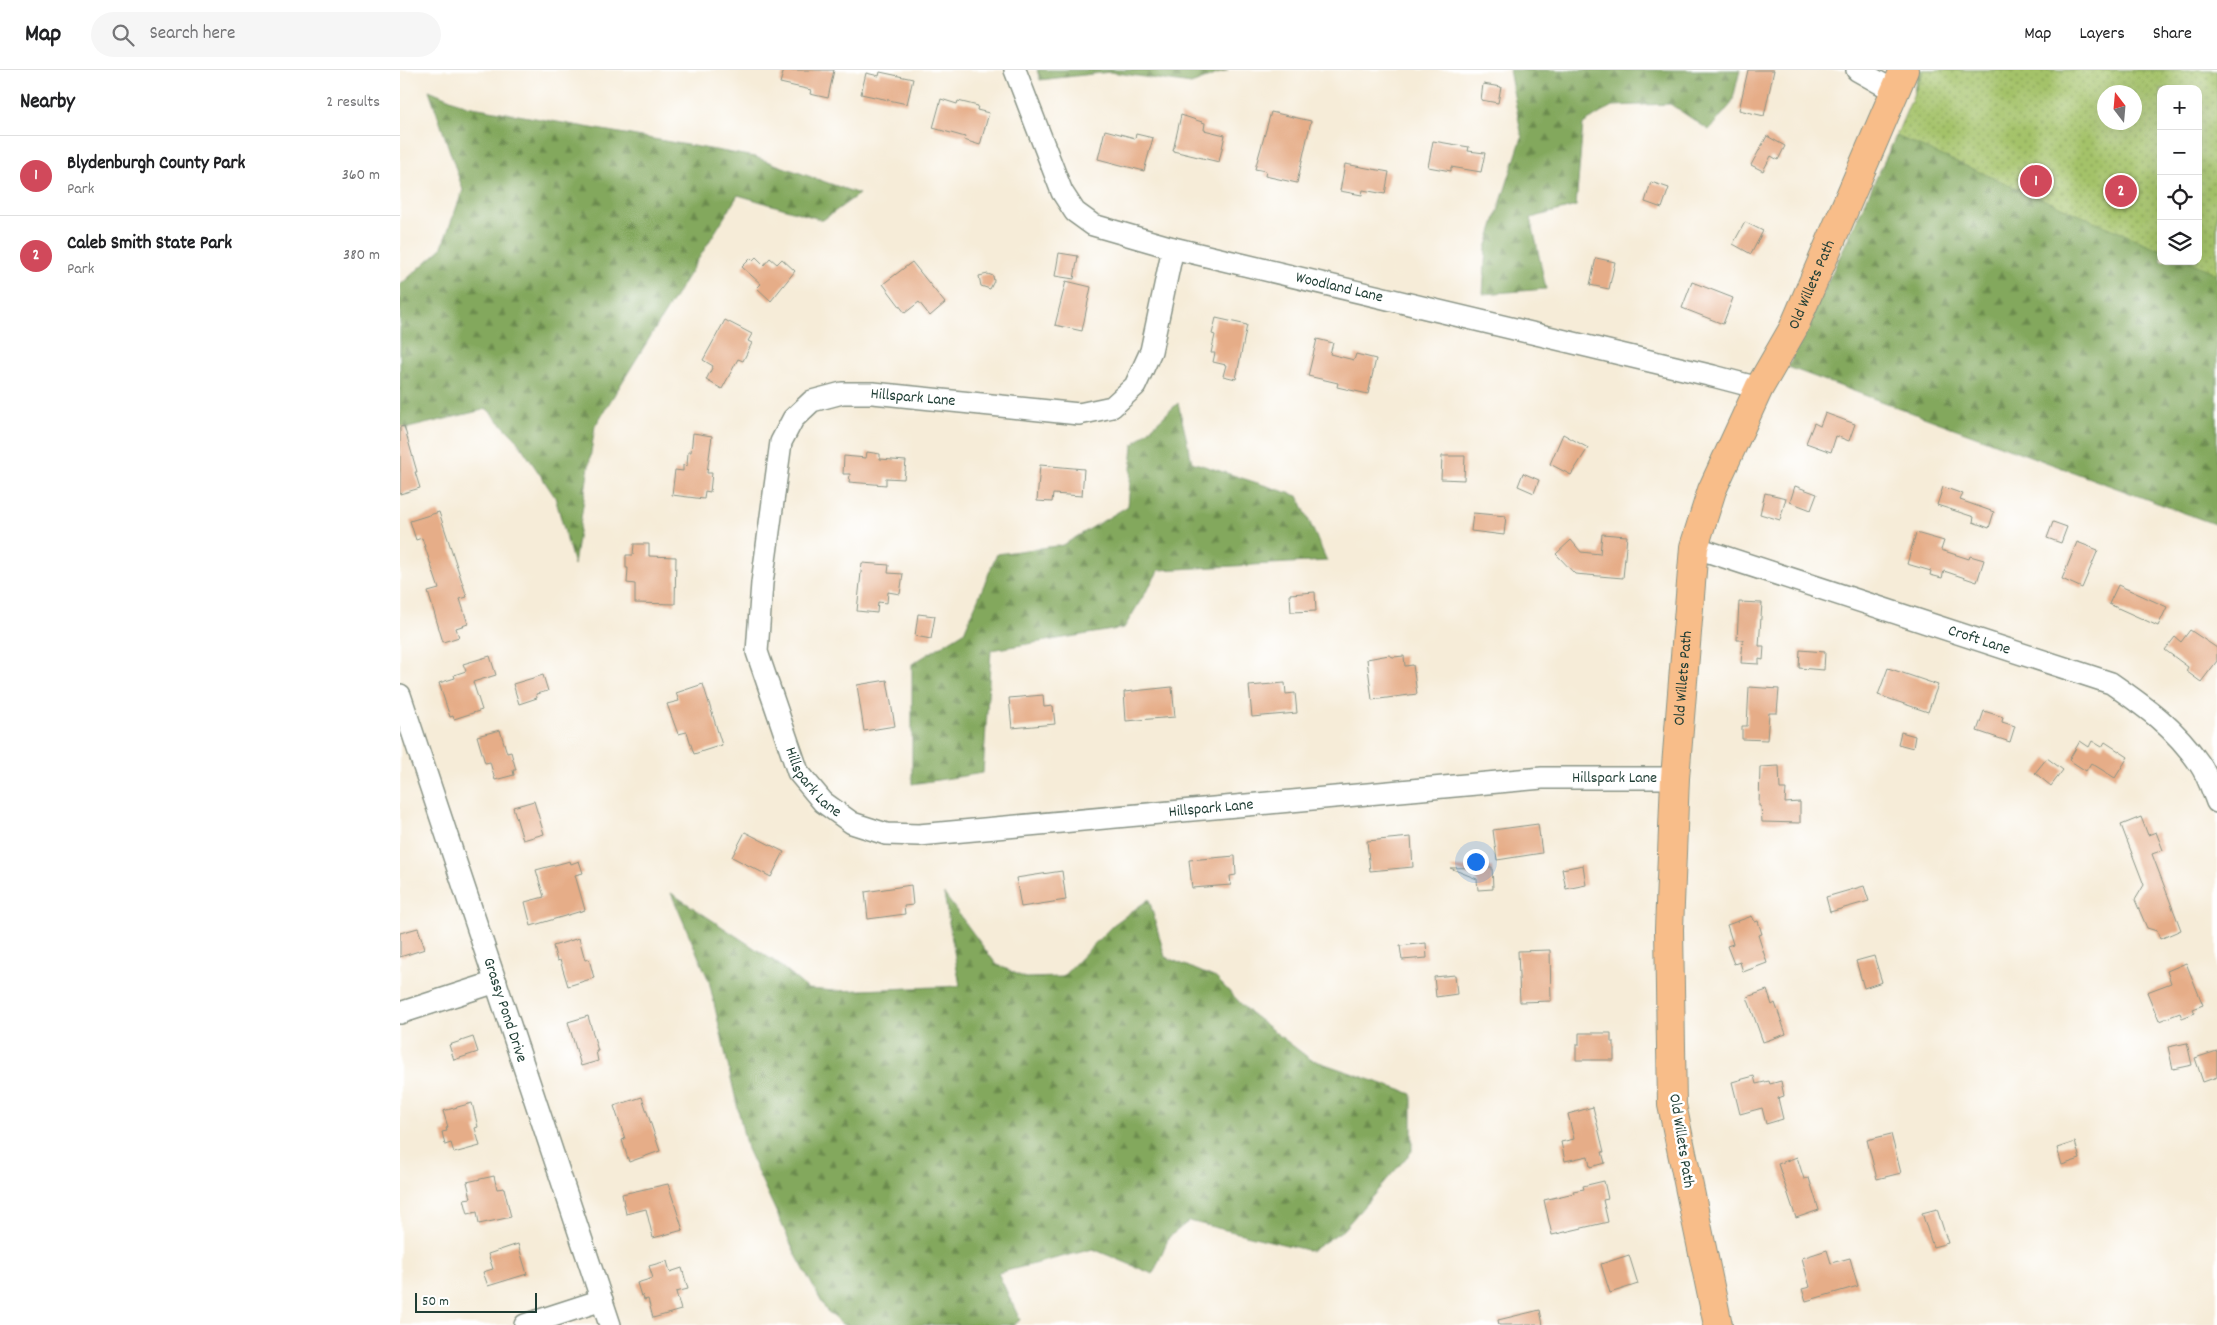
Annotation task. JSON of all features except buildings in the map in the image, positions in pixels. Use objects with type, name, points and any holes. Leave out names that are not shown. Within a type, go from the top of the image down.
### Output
[{"type":"main road","name":"Old Willets Path","points":[[1718,1325],[1672,1105],[1668,929],[1675,778],[1694,547],[1712,490],[1759,388],[1793,328],[1900,81]]},
{"type":"street","name":"Woodland Lane","points":[[1015,70],[1062,192],[1075,212],[1093,225],[1114,233],[1173,248],[1759,388]]},
{"type":"street","points":[[1857,70],[1900,81]]},
{"type":"street","name":"Hillspark Lane","points":[[1173,248],[1151,351],[1135,386],[1112,407],[1079,414],[873,393],[842,393],[812,401],[793,418],[781,442],[762,584],[757,652],[798,772],[823,802],[852,823],[886,834],[919,835],[1542,778],[1675,778]]},
{"type":"street","name":"Croft Lane","points":[[1694,547],[2111,683],[2157,714],[2178,736],[2201,764],[2217,802]]},
{"type":"street","name":"Grassy Pond Drive","points":[[400,695],[610,1325]]},
{"type":"street","points":[[400,1013],[496,982]]},
{"type":"street","points":[[525,1325],[602,1300]]},
{"type":"green space","points":[[1037,70],[1228,70],[1191,84],[1110,72],[1040,80]]},
{"type":"green space","points":[[1509,70],[1740,70],[1732,103],[1709,130],[1670,104],[1612,106],[1583,124],[1576,206],[1531,218],[1546,289],[1483,294],[1486,248],[1522,137]]},
{"type":"green space","points":[[1918,70],[2217,70],[2217,525],[1788,367],[1912,102]]},
{"type":"green space","points":[[1924,70],[2217,70],[2217,274],[2197,265],[2202,265],[2202,85],[2157,85],[2157,248],[1896,136]]},
{"type":"green space","points":[[429,90],[467,106],[755,157],[859,194],[823,220],[738,195],[595,426],[574,565],[555,497],[516,439],[487,409],[400,430],[400,285],[441,249],[463,190]]},
{"type":"green space","points":[[1178,403],[1192,462],[1298,496],[1327,561],[1159,570],[1124,628],[991,650],[983,773],[912,784],[912,664],[964,632],[997,554],[1063,545],[1128,506],[1133,445]]},
{"type":"green space","points":[[671,893],[777,963],[808,989],[836,991],[960,986],[944,894],[996,964],[1025,978],[1062,977],[1113,925],[1149,899],[1165,957],[1216,978],[1250,1013],[1310,1059],[1412,1094],[1412,1151],[1343,1230],[1311,1251],[1189,1221],[1169,1237],[1153,1274],[1093,1249],[998,1273],[1020,1320],[1014,1325],[843,1325],[826,1310],[796,1255],[747,1149],[709,981]]},
{"type":"place","name":"Blydenburgh County Park","points":[[2036,181]]},
{"type":"place","name":"Caleb Smith State Park","points":[[2121,191]]}]
